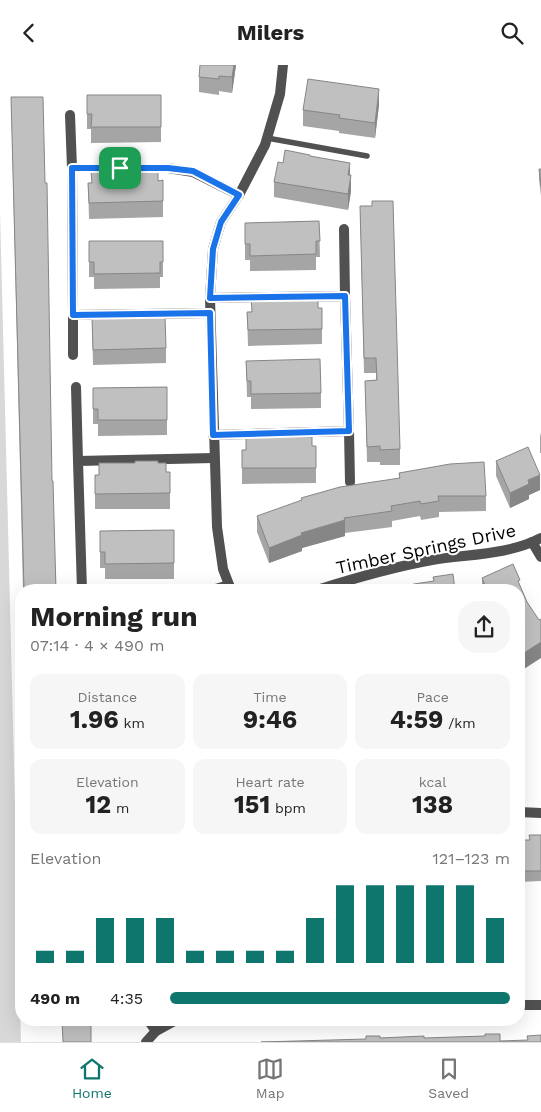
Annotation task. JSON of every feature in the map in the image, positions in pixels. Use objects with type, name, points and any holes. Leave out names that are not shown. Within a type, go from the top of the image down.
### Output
[{"type":"street","points":[[229,584],[223,569],[217,527],[210,313],[213,249],[221,222],[239,195],[266,138],[280,94],[283,65]]},
{"type":"street","points":[[70,115],[73,355]]},
{"type":"street","points":[[72,168],[168,168],[193,171],[239,195]]},
{"type":"street","points":[[344,229],[350,482]]},
{"type":"street","points":[[210,298],[345,296]]},
{"type":"street","points":[[73,315],[210,313]]},
{"type":"street","points":[[76,387],[82,584]]},
{"type":"street","points":[[213,435],[349,431]]},
{"type":"street","points":[[78,461],[214,458]]},
{"type":"street","points":[[537,540],[541,557]]},
{"type":"street","name":"Timber Springs Drive","points":[[336,584],[371,573],[431,561],[504,550],[537,540]]},
{"type":"street","points":[[525,812],[541,813]]},
{"type":"street","points":[[525,1005],[541,1005]]},
{"type":"street","points":[[152,1026],[156,1031]]},
{"type":"street","points":[[146,1042],[156,1031],[165,1026]]},
{"type":"lane","points":[[266,138],[367,156]]},
{"type":"shaded area","points":[[0,210],[15,804],[15,1026],[21,1026],[21,1042],[0,1042]]},
{"type":"building","points":[[200,65],[234,65],[232,77],[219,76],[219,79],[199,77]]},
{"type":"building","points":[[308,79],[379,89],[375,123],[339,118],[340,115],[303,110]]},
{"type":"building","points":[[87,95],[161,95],[161,127],[91,127],[92,114],[87,114]]},
{"type":"building","points":[[11,97],[43,97],[45,183],[47,183],[52,481],[56,584],[24,584]]},
{"type":"building","points":[[285,150],[350,163],[348,175],[351,175],[348,194],[274,182],[278,162],[283,163]]},
{"type":"building","points":[[158,169],[158,181],[163,180],[163,201],[89,203],[88,183],[92,183],[91,171]]},
{"type":"building","points":[[539,169],[541,169],[541,186]]},
{"type":"building","points":[[372,201],[393,201],[400,449],[380,450],[380,446],[367,447],[365,381],[377,380],[376,358],[364,358],[360,206],[372,206]]},
{"type":"building","points":[[319,221],[320,241],[316,241],[316,254],[250,256],[250,244],[245,244],[245,223]]},
{"type":"building","points":[[89,241],[163,241],[163,262],[160,262],[160,273],[94,274],[94,262],[89,262]]},
{"type":"building","points":[[251,297],[318,297],[318,308],[322,308],[322,329],[248,330],[247,312],[252,312]]},
{"type":"building","points":[[165,316],[166,348],[93,350],[92,318]]},
{"type":"building","points":[[320,359],[321,393],[251,394],[251,381],[247,381],[246,361]]},
{"type":"building","points":[[167,387],[167,420],[98,420],[98,409],[93,409],[93,388]]},
{"type":"building","points":[[246,436],[312,437],[312,446],[316,446],[316,468],[242,468],[242,450],[246,450]]},
{"type":"building","points":[[528,447],[540,475],[528,480],[529,484],[510,493],[496,461]]},
{"type":"building","points":[[135,461],[166,463],[166,472],[170,472],[170,493],[95,494],[95,475],[99,475],[99,463],[135,463]]},
{"type":"building","points":[[484,462],[486,496],[438,496],[439,501],[421,504],[420,501],[391,506],[392,511],[344,518],[345,520],[301,533],[302,535],[269,548],[257,516],[302,500],[301,498],[340,487],[400,478],[399,473],[450,464]]},
{"type":"building","points":[[174,530],[174,563],[105,564],[105,552],[100,552],[100,531]]},
{"type":"building","points":[[513,564],[520,580],[518,581],[519,584],[484,584],[482,578]]},
{"type":"building","points":[[453,574],[454,584],[414,584],[434,581],[433,577]]},
{"type":"building","points":[[525,597],[539,620],[541,619],[541,642],[525,652]]},
{"type":"building","points":[[529,835],[541,835],[541,871],[525,871],[525,840],[530,840]]},
{"type":"building","points":[[62,1026],[91,1026],[91,1042],[63,1042]]},
{"type":"building","points":[[485,1034],[500,1034],[500,1041],[528,1040],[527,1036],[541,1035],[541,1042],[261,1042],[366,1039],[366,1036],[380,1036],[380,1038],[424,1036],[424,1038],[485,1036]]},
{"type":"route","points":[[72,168],[120,168],[168,168],[193,171],[239,195],[221,222],[213,249],[210,298],[345,296],[349,431],[213,435],[210,313],[73,315],[72,168]]}]
